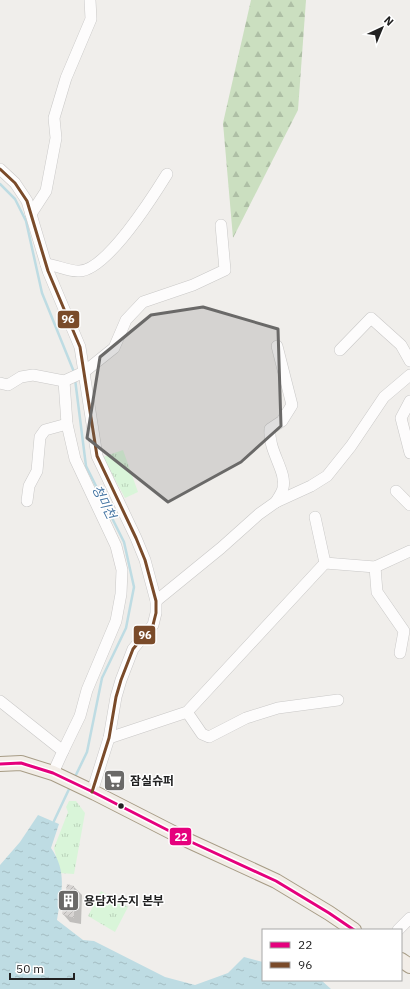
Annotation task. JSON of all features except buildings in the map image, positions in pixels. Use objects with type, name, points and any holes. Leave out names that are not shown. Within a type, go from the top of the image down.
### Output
[{"type":"main road","points":[[0,764],[21,763],[55,774],[189,841],[276,881],[330,913],[353,929]]},
{"type":"street","points":[[31,214],[46,191],[56,138],[54,118],[66,78],[91,19],[90,0]]},
{"type":"street","points":[[0,169],[15,183],[27,201],[46,264],[80,347],[97,456],[145,560],[156,601],[156,613],[153,624],[133,649],[127,662],[116,697],[109,738],[89,790]]},
{"type":"street","points":[[46,264],[79,271],[90,268],[99,261],[133,226],[167,174]]},
{"type":"street","points":[[0,383],[8,385],[21,377],[33,375],[64,382],[84,372],[114,348],[126,320],[143,302],[193,285],[225,270],[226,262],[221,225]]},
{"type":"street","points":[[340,350],[371,318],[401,345],[410,361]]},
{"type":"street","points":[[276,502],[284,488],[283,476],[269,439],[270,429],[282,421],[292,405],[277,346]]},
{"type":"street","points":[[156,601],[221,548],[259,514],[276,502],[311,486],[327,476],[351,446],[384,397],[410,375]]},
{"type":"street","points":[[55,774],[63,751],[80,716],[87,690],[116,621],[121,594],[122,570],[116,546],[75,459],[67,424],[64,382]]},
{"type":"street","points":[[410,401],[401,418],[410,453]]},
{"type":"street","points":[[27,501],[29,486],[37,471],[40,437],[45,430],[67,424]]},
{"type":"street","points":[[396,491],[410,505]]},
{"type":"street","points":[[315,517],[325,563]]},
{"type":"street","points":[[325,563],[375,566],[410,551]]},
{"type":"street","points":[[109,738],[186,712],[325,563]]},
{"type":"street","points":[[375,566],[377,592],[404,631],[400,653]]},
{"type":"street","points":[[186,712],[202,734],[209,737],[246,718],[278,708],[338,700]]},
{"type":"street","points":[[0,701],[63,751]]},
{"type":"street","points":[[399,929],[410,918]]},
{"type":"highlighted area","points":[[203,307],[278,329],[281,426],[241,462],[168,502],[87,438],[100,357],[151,315]]},
{"type":"green space","points":[[251,0],[306,0],[298,110],[233,238],[223,123]]},
{"type":"green space","points":[[123,450],[138,492],[125,498],[103,457]]},
{"type":"green space","points":[[69,801],[76,801],[85,813],[74,874],[60,873],[54,848],[68,812],[66,807]]},
{"type":"green space","points":[[101,891],[128,907],[115,932],[88,916]]},
{"type":"water","points":[[38,815],[59,824],[51,848],[60,866],[62,883],[57,920],[83,940],[94,941],[165,977],[195,985],[228,973],[244,957],[262,962],[262,981],[322,981],[331,989],[0,989],[0,865],[20,842]]},
{"type":"waterway","name":"청미천","points":[[0,184],[15,199],[26,221],[42,293],[74,372]]},
{"type":"waterway","name":"청미천","points":[[74,779],[87,752],[102,678],[126,628],[134,587],[124,542],[86,466],[75,379]]},
{"type":"waterway","name":"청미천","points":[[54,821],[70,787]]},
{"type":"transit line","name":"96","points":[[0,169],[15,183],[27,201],[48,271],[80,347],[97,456],[145,560],[156,601],[156,613],[153,625],[133,649],[121,680],[116,697],[109,738],[92,792]]},
{"type":"transit line","name":"22","points":[[0,764],[21,763],[53,773],[189,841],[276,881],[353,929]]},
{"type":"place","name":"잠실슈퍼","points":[[115,780]]},
{"type":"place","name":"용담저수지 본부","points":[[69,900]]}]
